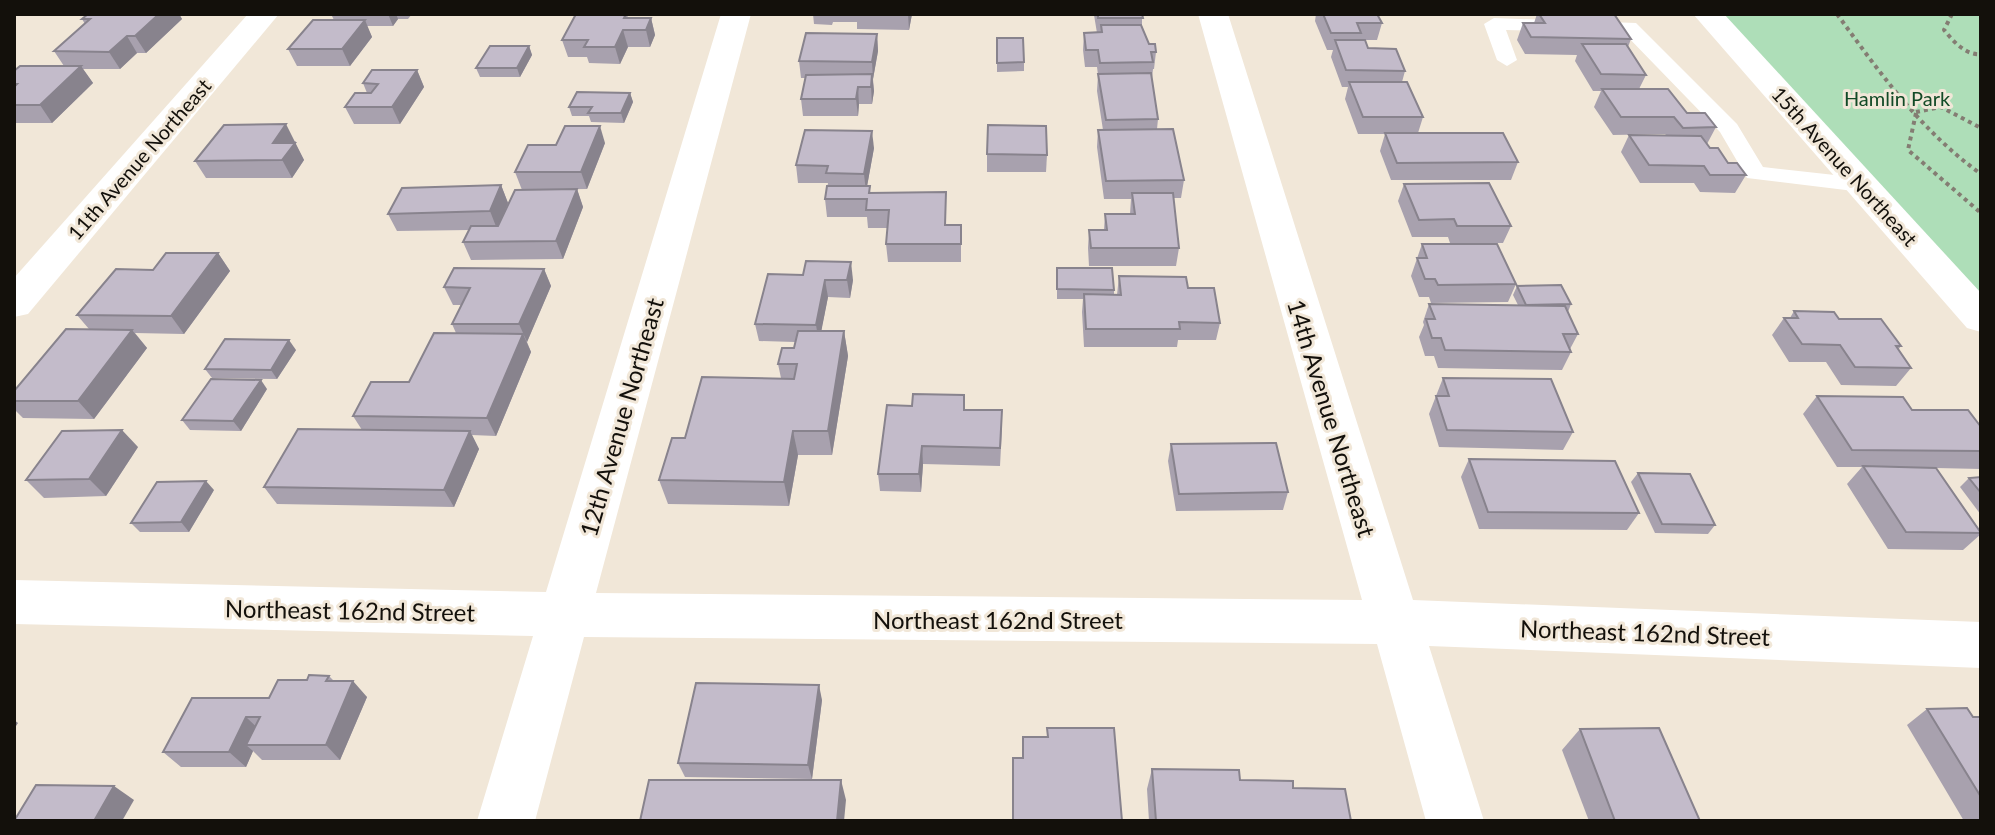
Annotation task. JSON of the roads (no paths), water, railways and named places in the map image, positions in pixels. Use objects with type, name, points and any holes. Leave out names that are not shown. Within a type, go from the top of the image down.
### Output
[{"type":"street","name":"11th Avenue Northeast","points":[[14,304],[264,14]]},
{"type":"street","name":"12th Avenue Northeast","points":[[506,821],[736,14]]},
{"type":"street","name":"14th Avenue Northeast","points":[[1213,14],[1379,578],[1396,622],[1455,821]]},
{"type":"street","name":"15th Avenue Northeast","points":[[1708,14],[1981,318]]},
{"type":"street","name":"Northeast 162nd Street","points":[[14,602],[564,615],[1396,622],[1981,645]]},
{"type":"lane","points":[[1507,60],[1494,24],[1629,27],[1729,129],[1755,173],[1862,185]]},
{"type":"park label","name":"Hamlin Park","points":[[1897,98]]}]
